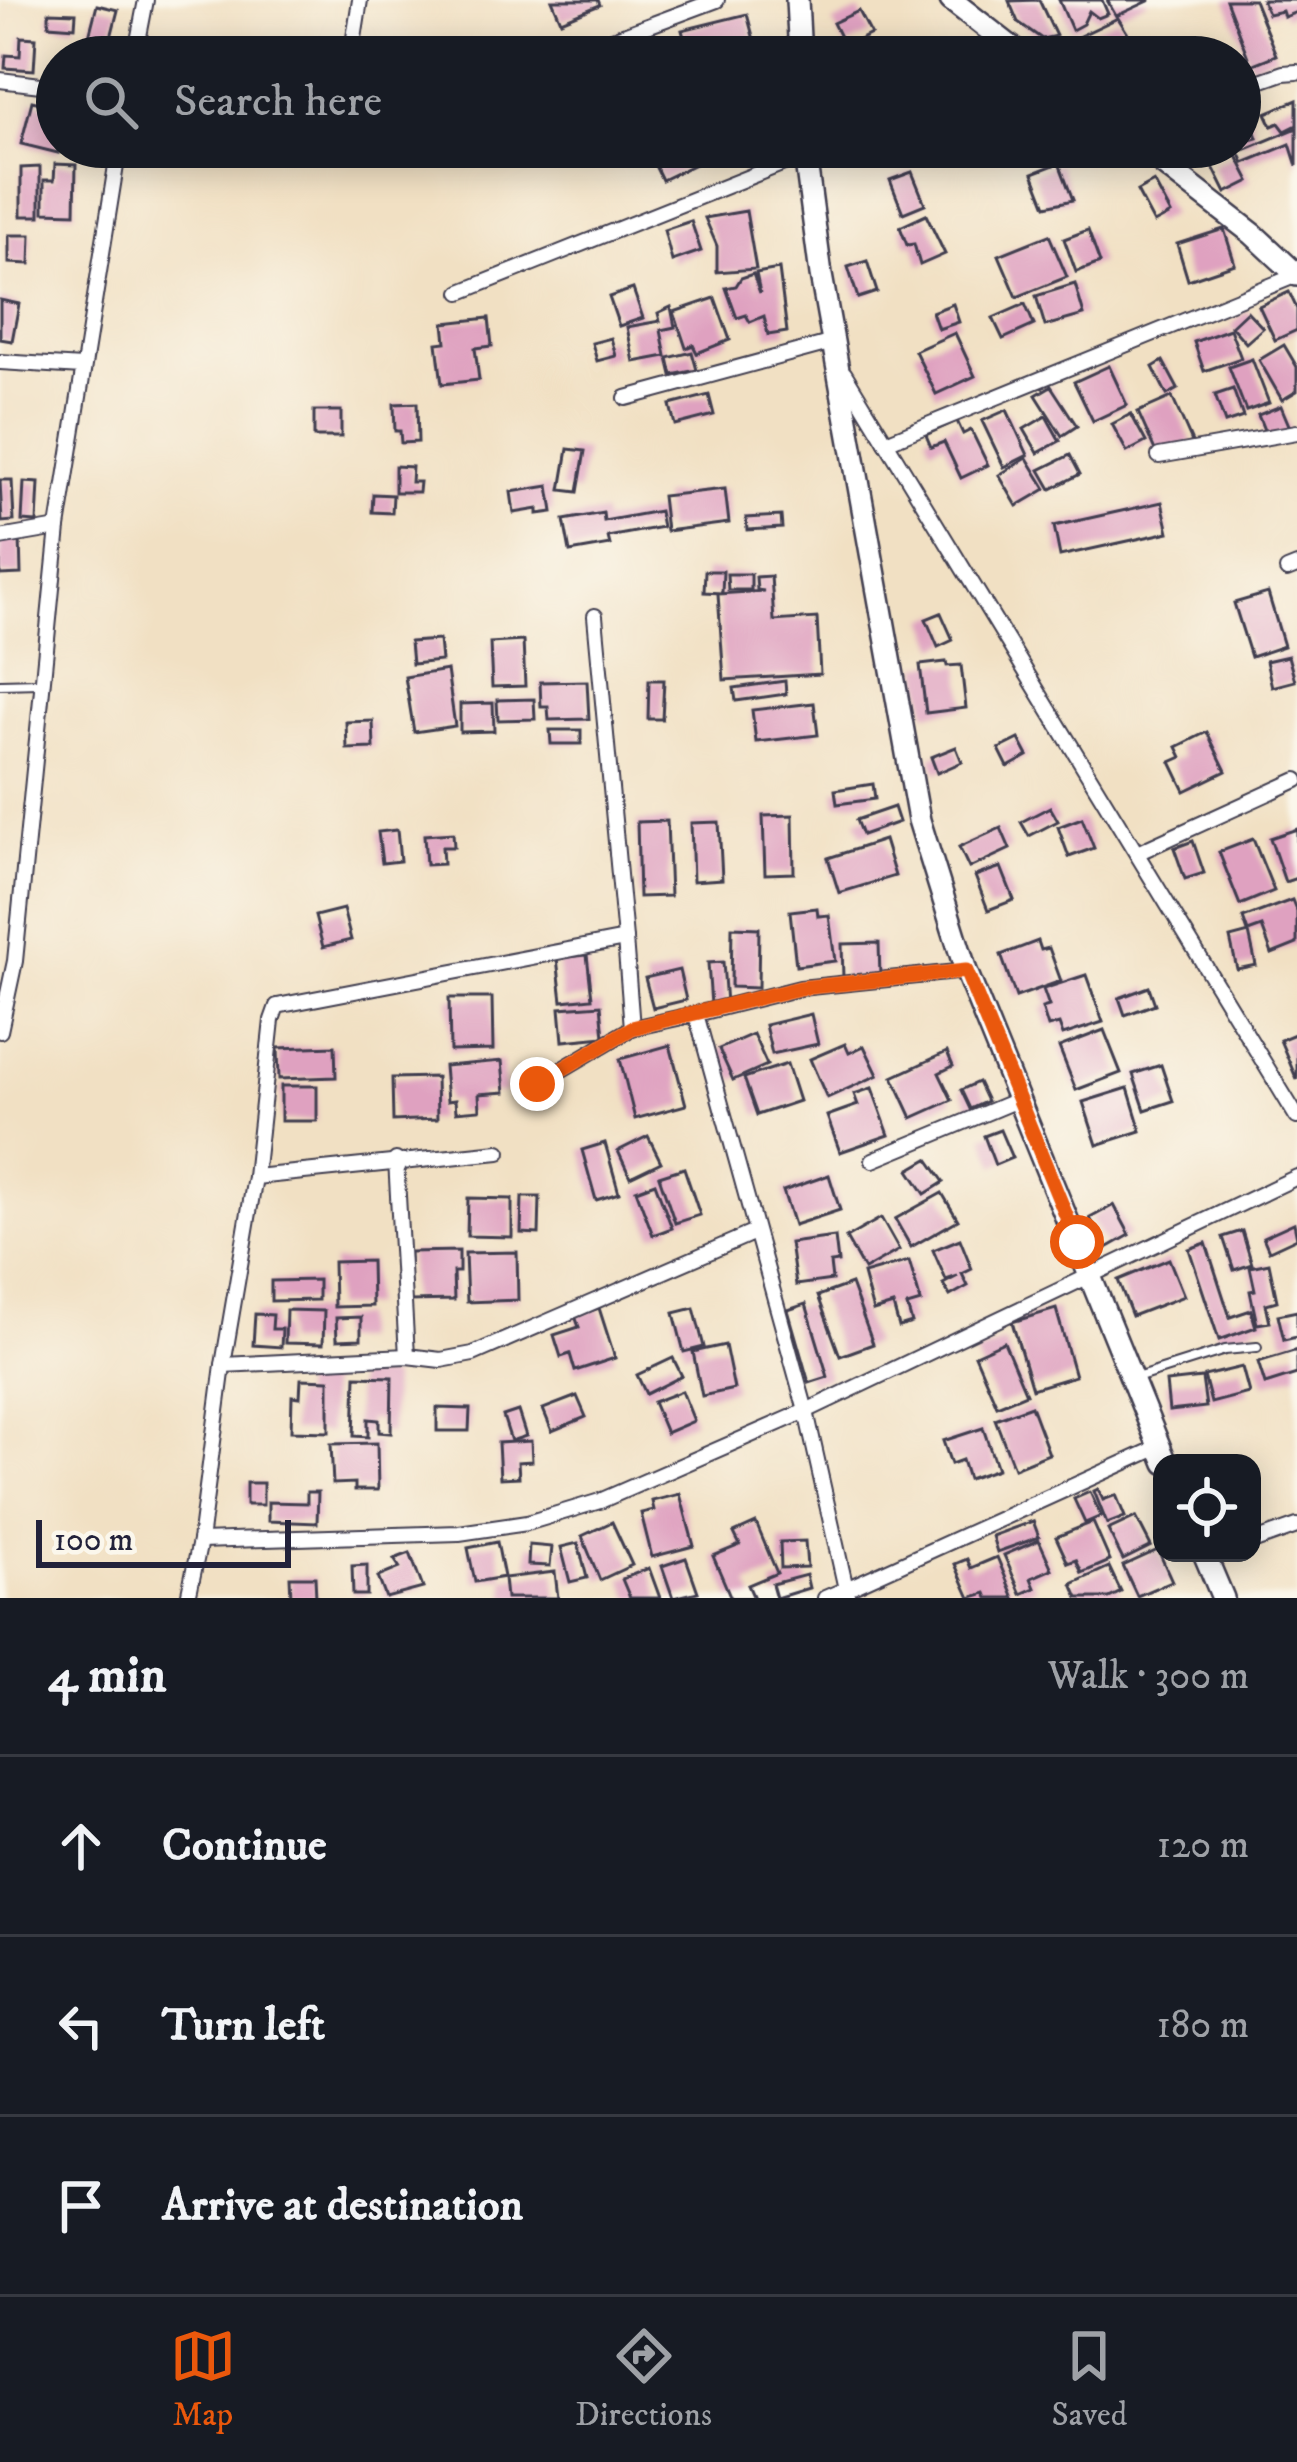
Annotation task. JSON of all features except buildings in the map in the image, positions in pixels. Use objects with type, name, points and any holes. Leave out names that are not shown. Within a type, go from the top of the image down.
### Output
[{"type":"street","points":[[139,36],[146,0]]},
{"type":"street","points":[[354,36],[360,0]]},
{"type":"street","points":[[621,36],[717,0]]},
{"type":"street","points":[[797,0],[799,36]]},
{"type":"street","points":[[951,0],[997,36]]},
{"type":"street","points":[[1261,80],[1297,72]]},
{"type":"street","points":[[0,80],[36,84]]},
{"type":"street","points":[[0,1031],[15,962],[58,529],[115,168]]},
{"type":"street","points":[[461,292],[763,168]]},
{"type":"street","points":[[807,168],[919,820],[966,971],[1162,1454]]},
{"type":"street","points":[[886,442],[1297,274],[1168,168]]},
{"type":"street","points":[[626,398],[835,351]]},
{"type":"street","points":[[835,351],[1297,1117]]},
{"type":"street","points":[[0,362],[82,367]]},
{"type":"street","points":[[1159,456],[1297,432]]},
{"type":"street","points":[[0,538],[58,529]]},
{"type":"street","points":[[595,616],[632,1028]]},
{"type":"street","points":[[1137,853],[1297,780]]},
{"type":"street","points":[[188,1598],[255,1177],[277,1006],[625,939]]},
{"type":"street","points":[[537,1084],[632,1028],[800,988],[966,971]]},
{"type":"street","points":[[696,1014],[806,1411],[847,1594]]},
{"type":"street","points":[[873,1160],[1017,1100]]},
{"type":"street","points":[[255,1177],[499,1152]]},
{"type":"street","points":[[396,1160],[407,1356]]},
{"type":"street","points":[[200,1541],[459,1533],[527,1523],[600,1501],[806,1411],[1297,1178]]},
{"type":"street","points":[[224,1365],[407,1356],[441,1360],[473,1354],[755,1232]]},
{"type":"street","points":[[825,1598],[847,1594],[1153,1459]]},
{"type":"street","points":[[1261,1540],[1297,1526]]},
{"type":"street","points":[[1213,1562],[1222,1598]]},
{"type":"lane","points":[[0,684],[40,683]]},
{"type":"lane","points":[[1131,1380],[1225,1350],[1257,1347]]},
{"type":"route","points":[[537,1084],[632,1028],[800,988],[966,971],[1077,1242]]}]
